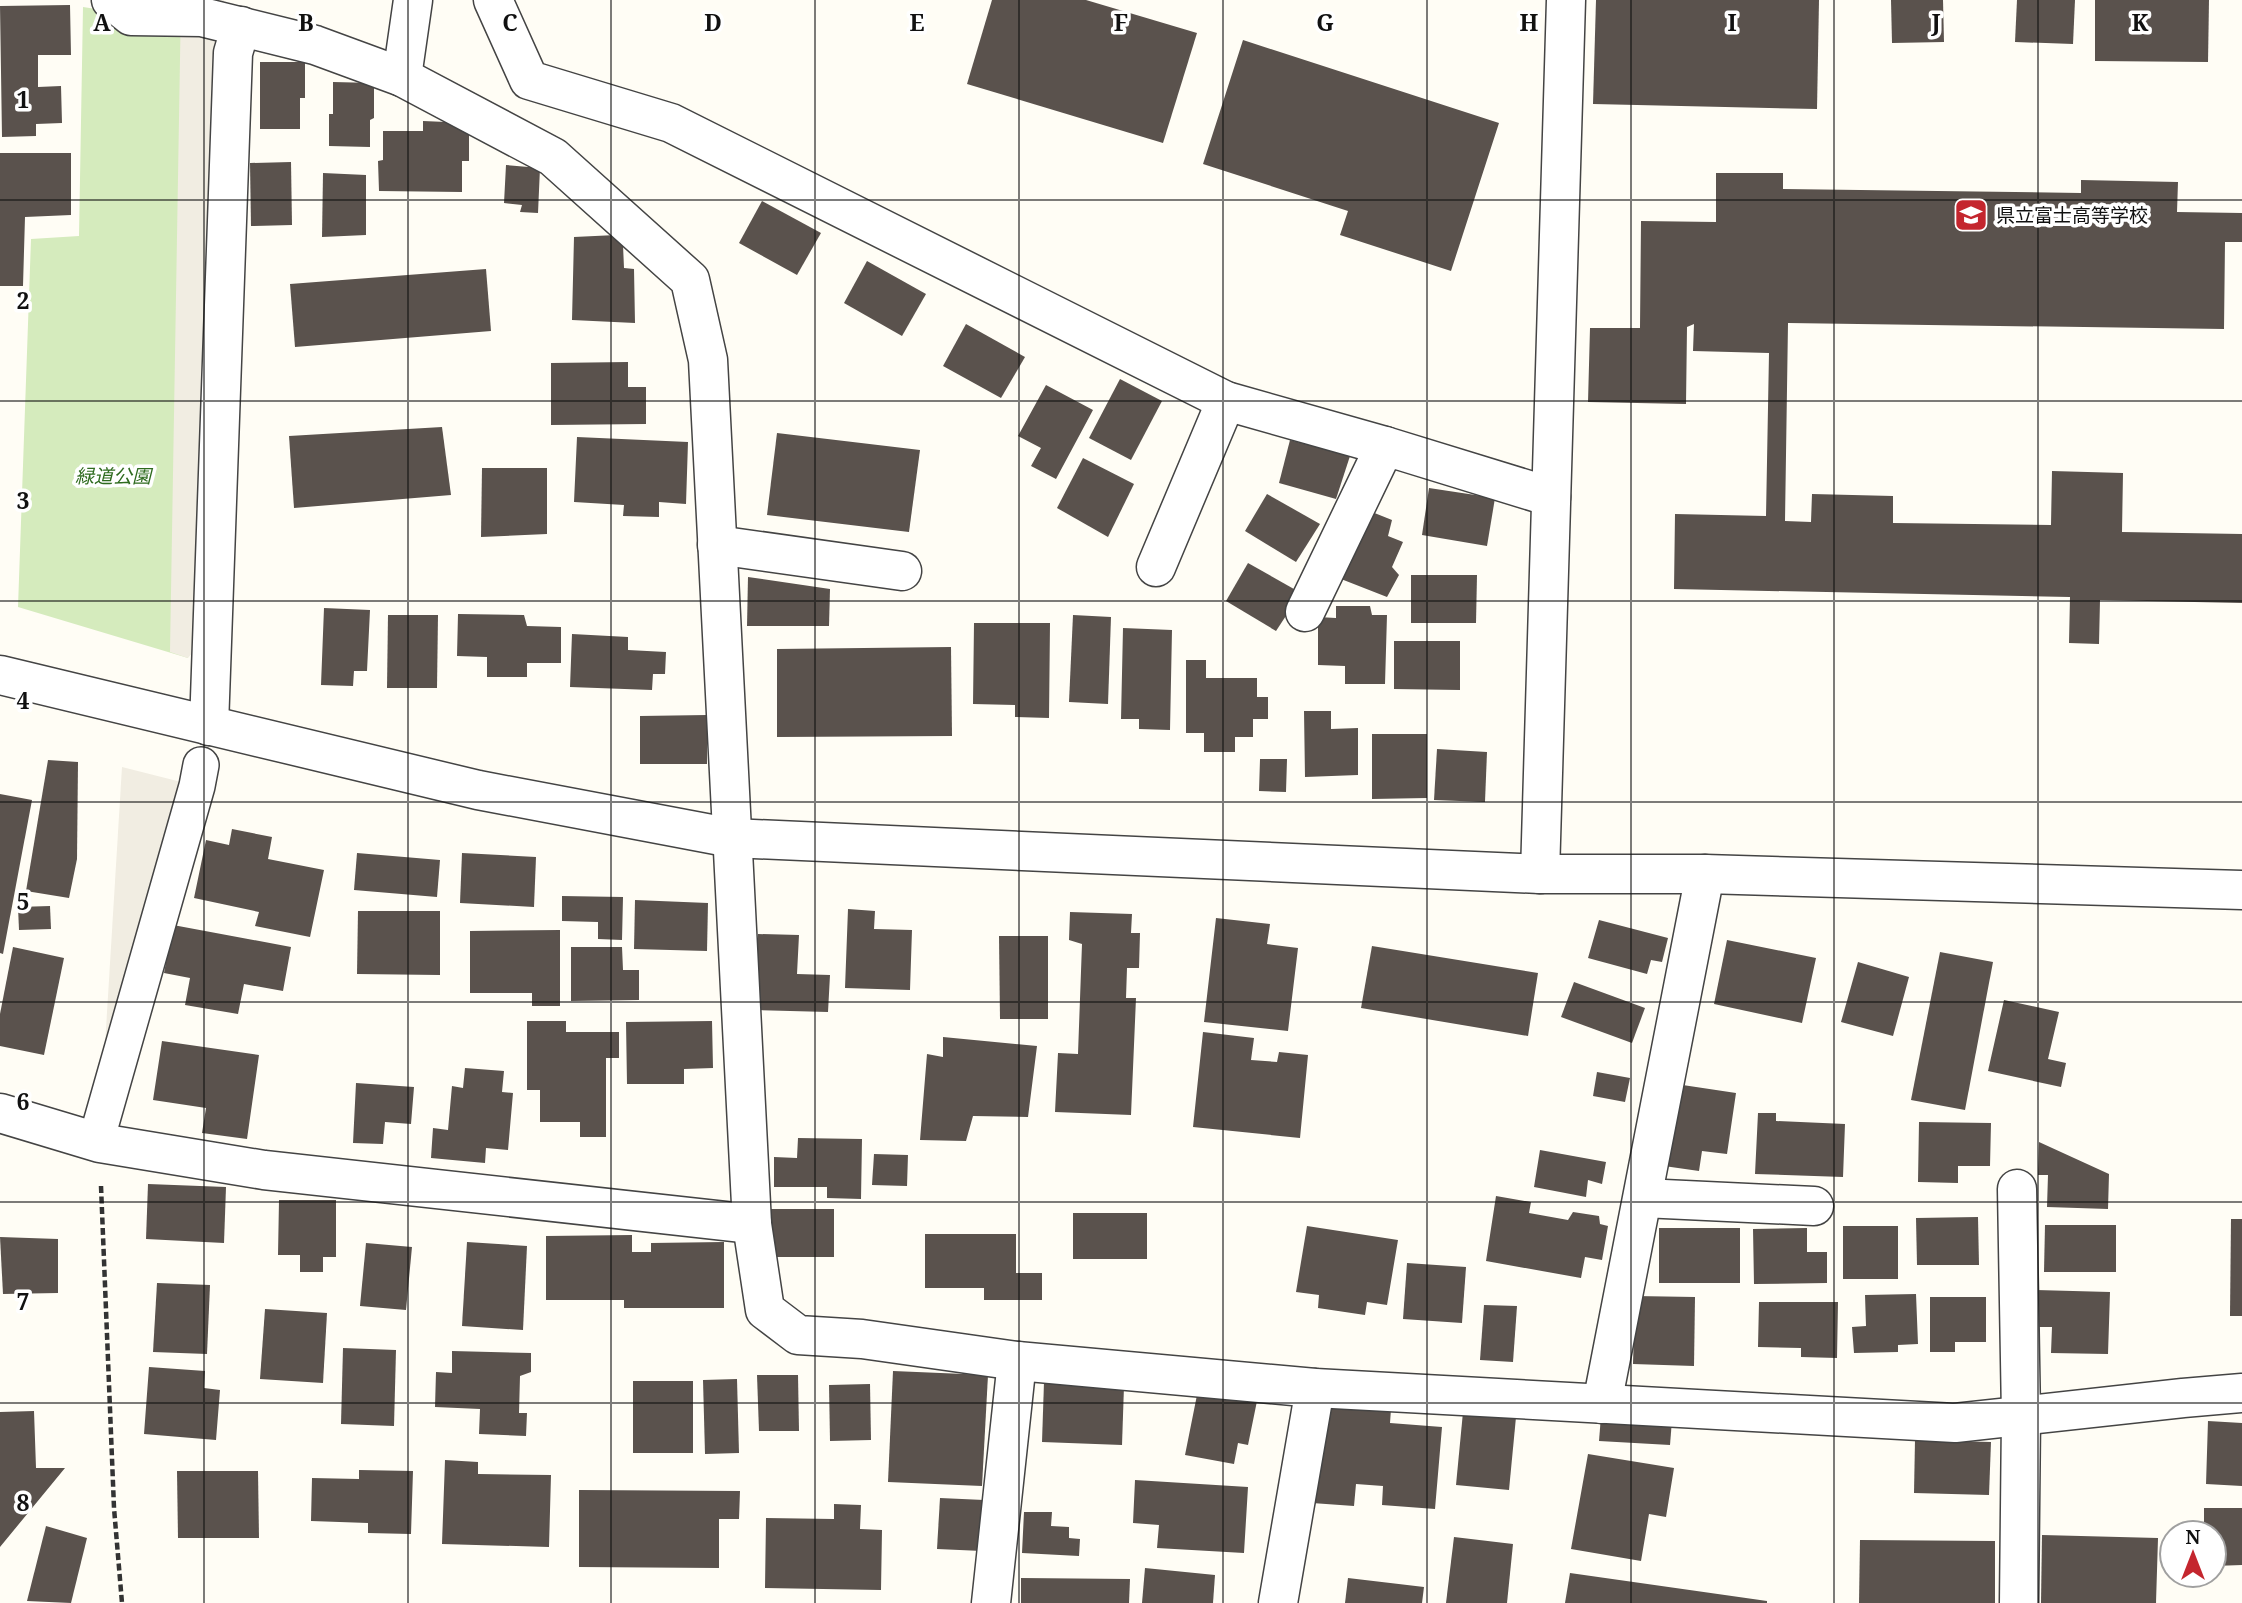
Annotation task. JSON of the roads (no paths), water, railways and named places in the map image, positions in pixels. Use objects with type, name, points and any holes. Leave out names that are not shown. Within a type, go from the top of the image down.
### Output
[{"type":"street","points":[[111,0],[131,16],[202,17],[315,45],[402,76],[553,157],[690,280],[708,360],[752,1224],[765,1310],[798,1335],[862,1339],[1017,1361],[1315,1388],[1955,1423],[2242,1393]]},
{"type":"street","points":[[402,76],[413,0]]},
{"type":"street","points":[[494,0],[529,80],[671,123],[1226,401],[1385,446],[1551,498]]},
{"type":"street","points":[[1540,874],[1566,0]]},
{"type":"street","points":[[209,726],[233,53],[241,26]]},
{"type":"street","points":[[1156,567],[1226,401]]},
{"type":"street","points":[[1305,612],[1385,446]]},
{"type":"street","points":[[717,545],[902,571]]},
{"type":"street","points":[[0,675],[478,790],[732,838],[1540,874],[1704,874],[2242,890]]},
{"type":"street","points":[[100,1127],[201,765]]},
{"type":"street","points":[[1602,1404],[1704,874]]},
{"type":"street","points":[[0,1113],[100,1143],[264,1170],[752,1224]]},
{"type":"street","points":[[2017,1189],[2021,1416],[2019,1603]]},
{"type":"street","points":[[1643,1198],[1814,1206]]},
{"type":"street","points":[[991,1603],[1017,1361]]},
{"type":"street","points":[[1278,1603],[1315,1388]]},
{"type":"place","name":"県立富士高等学校","points":[[1971,215]]},
{"type":"park label","name":"緑道公園","points":[[113,476]]}]
